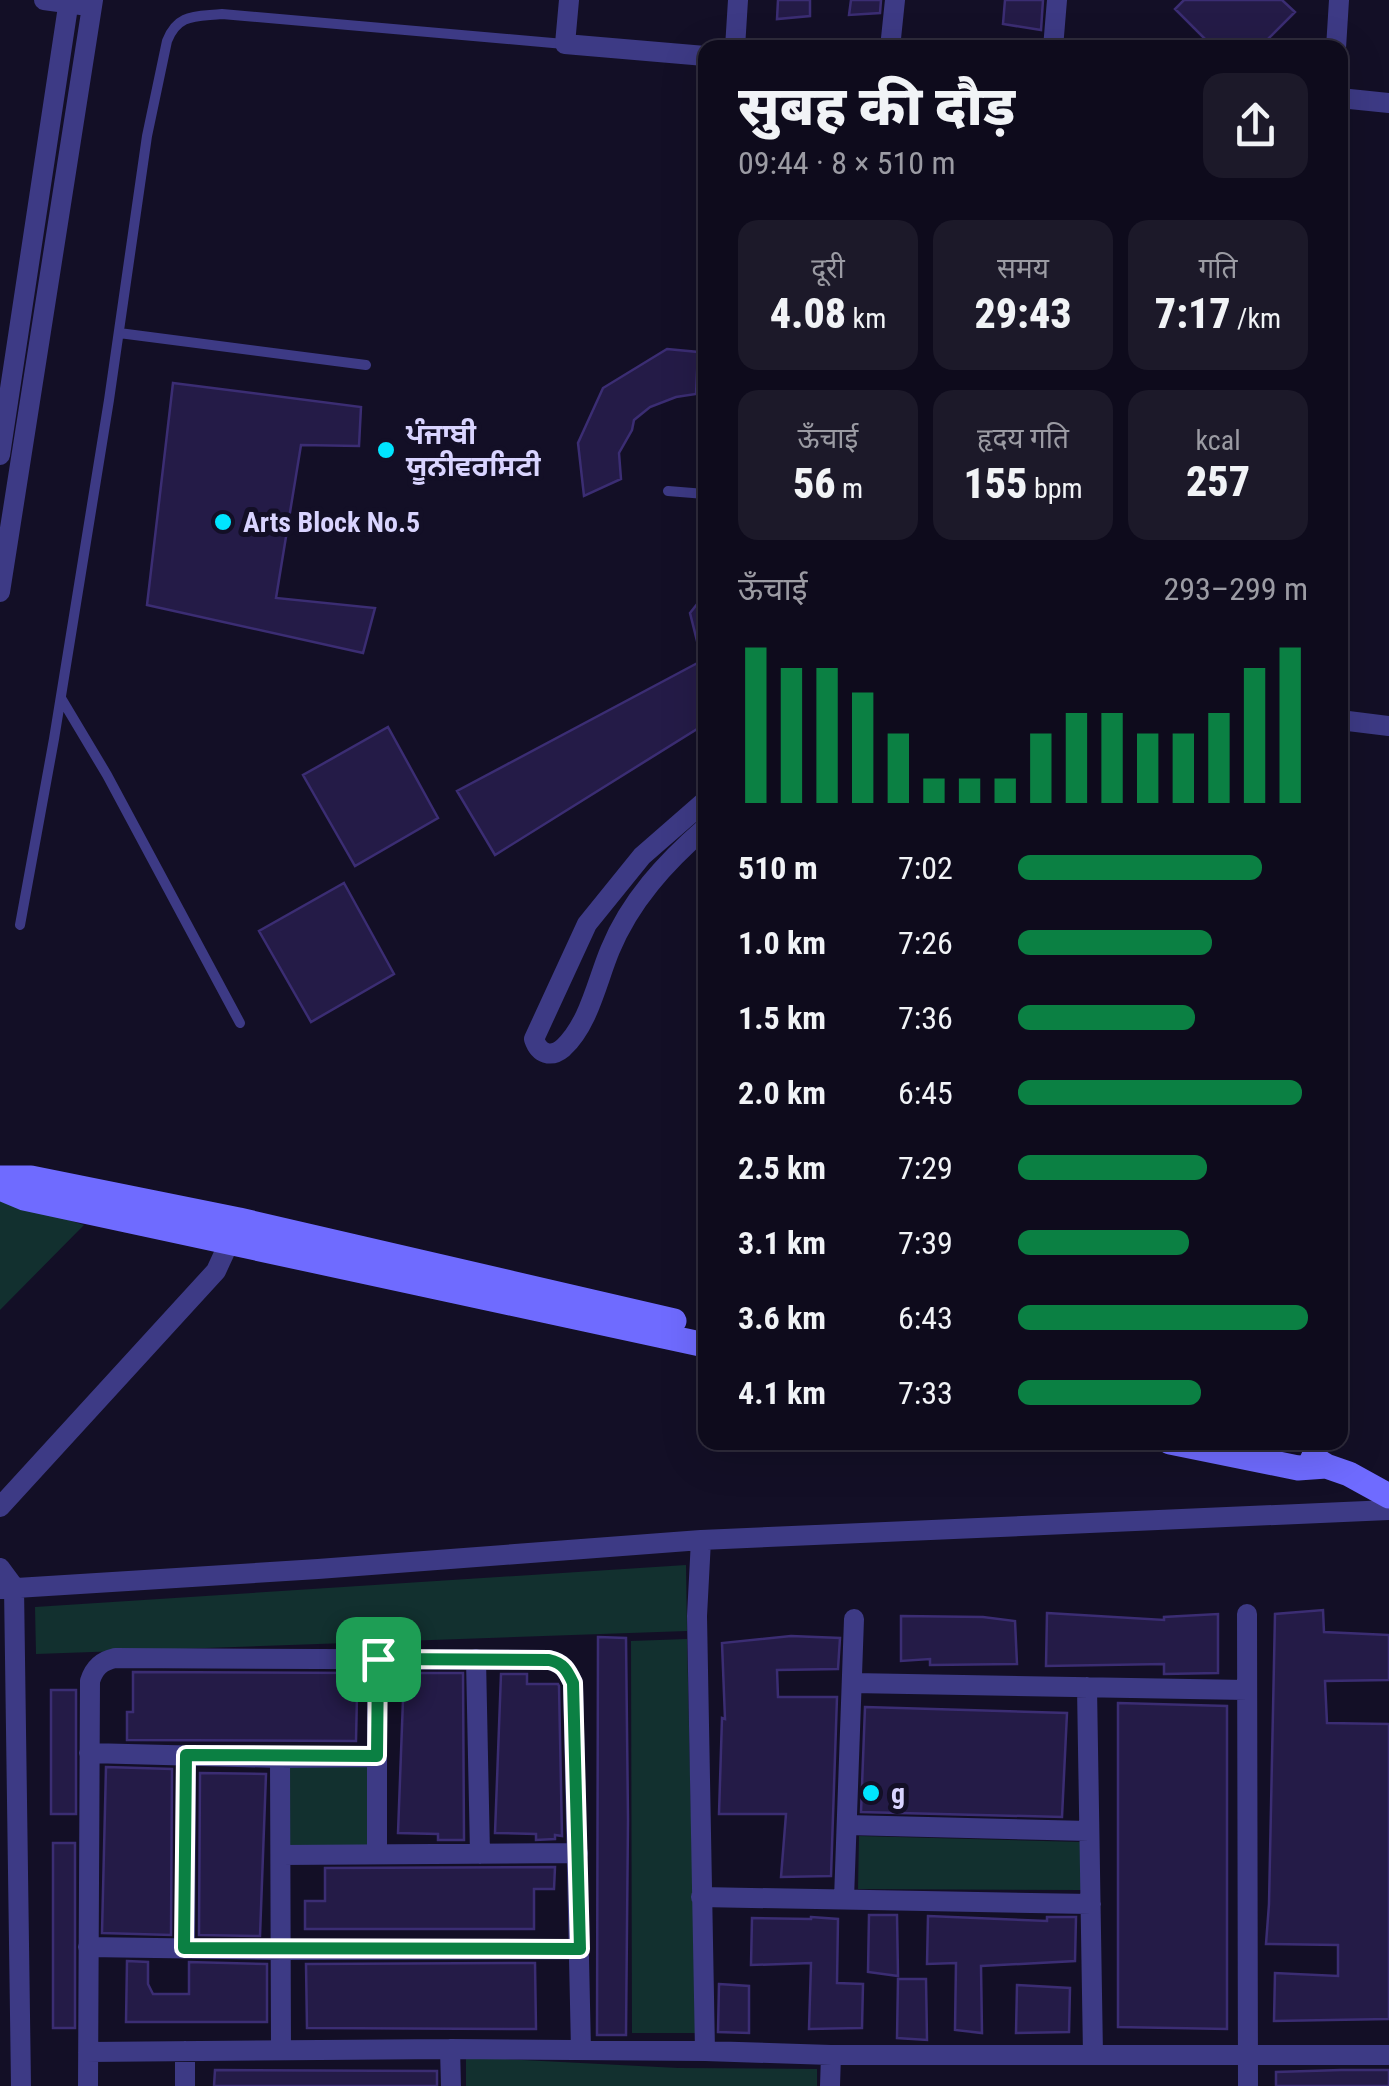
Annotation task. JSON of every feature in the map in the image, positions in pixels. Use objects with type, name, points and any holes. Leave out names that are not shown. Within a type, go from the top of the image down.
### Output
[{"type":"street","points":[[0,592],[93,3],[44,0]]},
{"type":"street","points":[[569,0],[565,44],[698,55]]},
{"type":"street","points":[[735,40],[738,0]]},
{"type":"street","points":[[891,40],[895,0]]},
{"type":"street","points":[[1054,40],[1058,0]]},
{"type":"street","points":[[1336,40],[1339,0]]},
{"type":"street","points":[[0,455],[69,2]]},
{"type":"street","points":[[1348,99],[1389,103]]},
{"type":"street","points":[[1348,721],[1389,726]]},
{"type":"street","points":[[698,807],[642,856],[587,924],[534,1039],[545,1054],[554,1054],[565,1046],[578,1030],[611,947],[647,886],[673,855],[698,834]]},
{"type":"street","points":[[0,1178],[31,1178],[698,1343]]},
{"type":"street","points":[[0,1188],[24,1198],[235,1230],[698,1327]]},
{"type":"street","points":[[0,1507],[216,1270],[235,1230]]},
{"type":"street","points":[[1209,1450],[1298,1468],[1326,1466]]},
{"type":"street","points":[[1297,1450],[1389,1496]]},
{"type":"street","points":[[7,1588],[700,1540],[1389,1510]]},
{"type":"street","points":[[700,1540],[696,1616],[705,2051]]},
{"type":"street","points":[[0,1568],[7,1588],[21,2086]]},
{"type":"street","points":[[1246,1614],[1248,2086]]},
{"type":"street","points":[[844,1899],[854,1619]]},
{"type":"street","points":[[88,2086],[90,1681],[104,1661],[115,1658],[559,1662],[568,1670],[573,1683],[582,2050]]},
{"type":"street","points":[[377,1854],[378,1659]]},
{"type":"street","points":[[476,1659],[480,1854]]},
{"type":"street","points":[[852,1683],[1247,1690]]},
{"type":"street","points":[[1086,1687],[1094,2055]]},
{"type":"street","points":[[90,1753],[280,1758],[377,1756]]},
{"type":"street","points":[[184,1948],[186,1755]]},
{"type":"street","points":[[280,1758],[281,2050]]},
{"type":"street","points":[[847,1825],[1090,1831]]},
{"type":"street","points":[[281,1854],[578,1853]]},
{"type":"street","points":[[702,1896],[1091,1904]]},
{"type":"street","points":[[88,1947],[580,1949]]},
{"type":"street","points":[[88,2052],[450,2049],[831,2055],[1389,2055]]},
{"type":"street","points":[[450,2049],[451,2086]]},
{"type":"street","points":[[185,2051],[185,2086]]},
{"type":"street","points":[[830,2086],[831,2055]]},
{"type":"lane","points":[[20,925],[119,333],[146,136],[172,28],[184,18],[222,14],[565,44]]},
{"type":"lane","points":[[119,333],[366,365]]},
{"type":"lane","points":[[668,491],[698,493]]},
{"type":"lane","points":[[60,698],[108,775],[240,1023]]},
{"type":"green space","points":[[0,1198],[84,1225],[0,1310]]},
{"type":"green space","points":[[686,1565],[687,1631],[36,1654],[35,1607]]},
{"type":"green space","points":[[687,1639],[696,2033],[632,2033],[631,1641]]},
{"type":"green space","points":[[370,1763],[371,1848],[288,1848],[289,1764]]},
{"type":"green space","points":[[859,1836],[1081,1842],[1082,1890],[858,1889]]},
{"type":"green space","points":[[466,2057],[678,2068],[817,2069],[817,2086],[466,2086]]},
{"type":"building","points":[[778,0],[810,0],[810,16],[777,19]]},
{"type":"building","points":[[851,0],[881,0],[880,13],[849,15]]},
{"type":"building","points":[[1005,0],[1043,0],[1041,30],[1003,24]]},
{"type":"building","points":[[1184,0],[1282,0],[1295,12],[1267,40],[1206,40],[1175,9]]},
{"type":"building","points":[[667,349],[698,352],[696,394],[650,407],[634,420],[619,453],[621,479],[584,496],[578,443],[603,388]]},
{"type":"building","name":"Arts Block No.5","points":[[173,383],[361,407],[359,446],[301,445],[276,598],[375,608],[363,653],[147,605]]},
{"type":"building","points":[[698,603],[698,645],[690,613]]},
{"type":"building","points":[[698,663],[698,728],[495,855],[457,791]]},
{"type":"building","points":[[388,727],[438,818],[355,866],[303,775]]},
{"type":"building","points":[[344,883],[394,974],[311,1022],[259,931]]},
{"type":"building","points":[[1323,1610],[1324,1632],[1389,1635],[1389,1680],[1325,1681],[1327,1723],[1389,1724],[1389,2019],[1274,2021],[1275,1973],[1338,1976],[1338,1945],[1266,1944],[1275,1614]]},
{"type":"building","points":[[1047,1613],[1164,1620],[1218,1614],[1218,1673],[1164,1674],[1164,1664],[1046,1666]]},
{"type":"building","points":[[901,1616],[1015,1621],[1017,1664],[930,1665],[930,1659],[901,1661]]},
{"type":"building","points":[[791,1636],[840,1638],[838,1669],[777,1670],[778,1697],[837,1697],[831,1876],[781,1877],[786,1814],[719,1814],[722,1718],[725,1719],[722,1643]]},
{"type":"building","points":[[598,1637],[626,1638],[626,2035],[597,2035]]},
{"type":"building","points":[[133,1672],[362,1673],[362,1695],[357,1695],[356,1741],[127,1740],[127,1712],[133,1712]]},
{"type":"building","points":[[404,1673],[463,1673],[464,1840],[438,1840],[438,1834],[398,1833]]},
{"type":"building","points":[[501,1674],[527,1674],[527,1684],[559,1686],[562,1836],[555,1835],[555,1839],[536,1840],[536,1834],[495,1833]]},
{"type":"building","points":[[51,1690],[76,1690],[76,1814],[51,1814]]},
{"type":"building","points":[[1118,1703],[1227,1706],[1227,2029],[1118,2027]]},
{"type":"building","points":[[865,1707],[1067,1713],[1062,1817],[861,1812]]},
{"type":"building","points":[[106,1767],[172,1769],[171,1935],[102,1933]]},
{"type":"building","points":[[200,1773],[266,1774],[260,1936],[199,1935]]},
{"type":"building","points":[[53,1843],[75,1843],[75,2028],[53,2028]]},
{"type":"building","points":[[555,1867],[554,1889],[534,1889],[534,1929],[305,1929],[305,1901],[325,1901],[325,1868]]},
{"type":"building","points":[[869,1915],[897,1915],[898,1976],[868,1972]]},
{"type":"building","points":[[928,1916],[1047,1921],[1047,1917],[1076,1917],[1075,1961],[981,1966],[982,2033],[955,2030],[956,1963],[927,1964]]},
{"type":"building","points":[[752,1918],[838,1919],[837,1983],[863,1984],[862,2028],[809,2029],[811,1963],[751,1965]]},
{"type":"building","points":[[127,1961],[148,1962],[148,1984],[153,1994],[189,1994],[189,1962],[267,1964],[267,2022],[126,2022]]},
{"type":"building","points":[[535,1963],[536,2029],[307,2028],[306,1964]]},
{"type":"building","points":[[898,1979],[926,1979],[927,2040],[897,2038]]},
{"type":"building","points":[[719,1984],[749,1986],[749,2033],[718,2032]]},
{"type":"building","points":[[1017,1985],[1070,1988],[1069,2032],[1016,2033]]},
{"type":"building","points":[[215,2070],[437,2071],[437,2086],[214,2086]]},
{"type":"building","points":[[1389,2070],[1389,2086],[1276,2086],[1276,2072]]},
{"type":"place","name":"ਪੰਜਾਬੀ ਯੂਨੀਵਰਸਿਟੀ","points":[[386,450]]},
{"type":"place","name":"Arts Block No.5","points":[[223,522]]},
{"type":"place","name":"g","points":[[871,1793]]},
{"type":"route","points":[[378,1659],[549,1660],[568,1670],[573,1683],[580,1949],[184,1948],[186,1755],[377,1756],[378,1659]]}]
